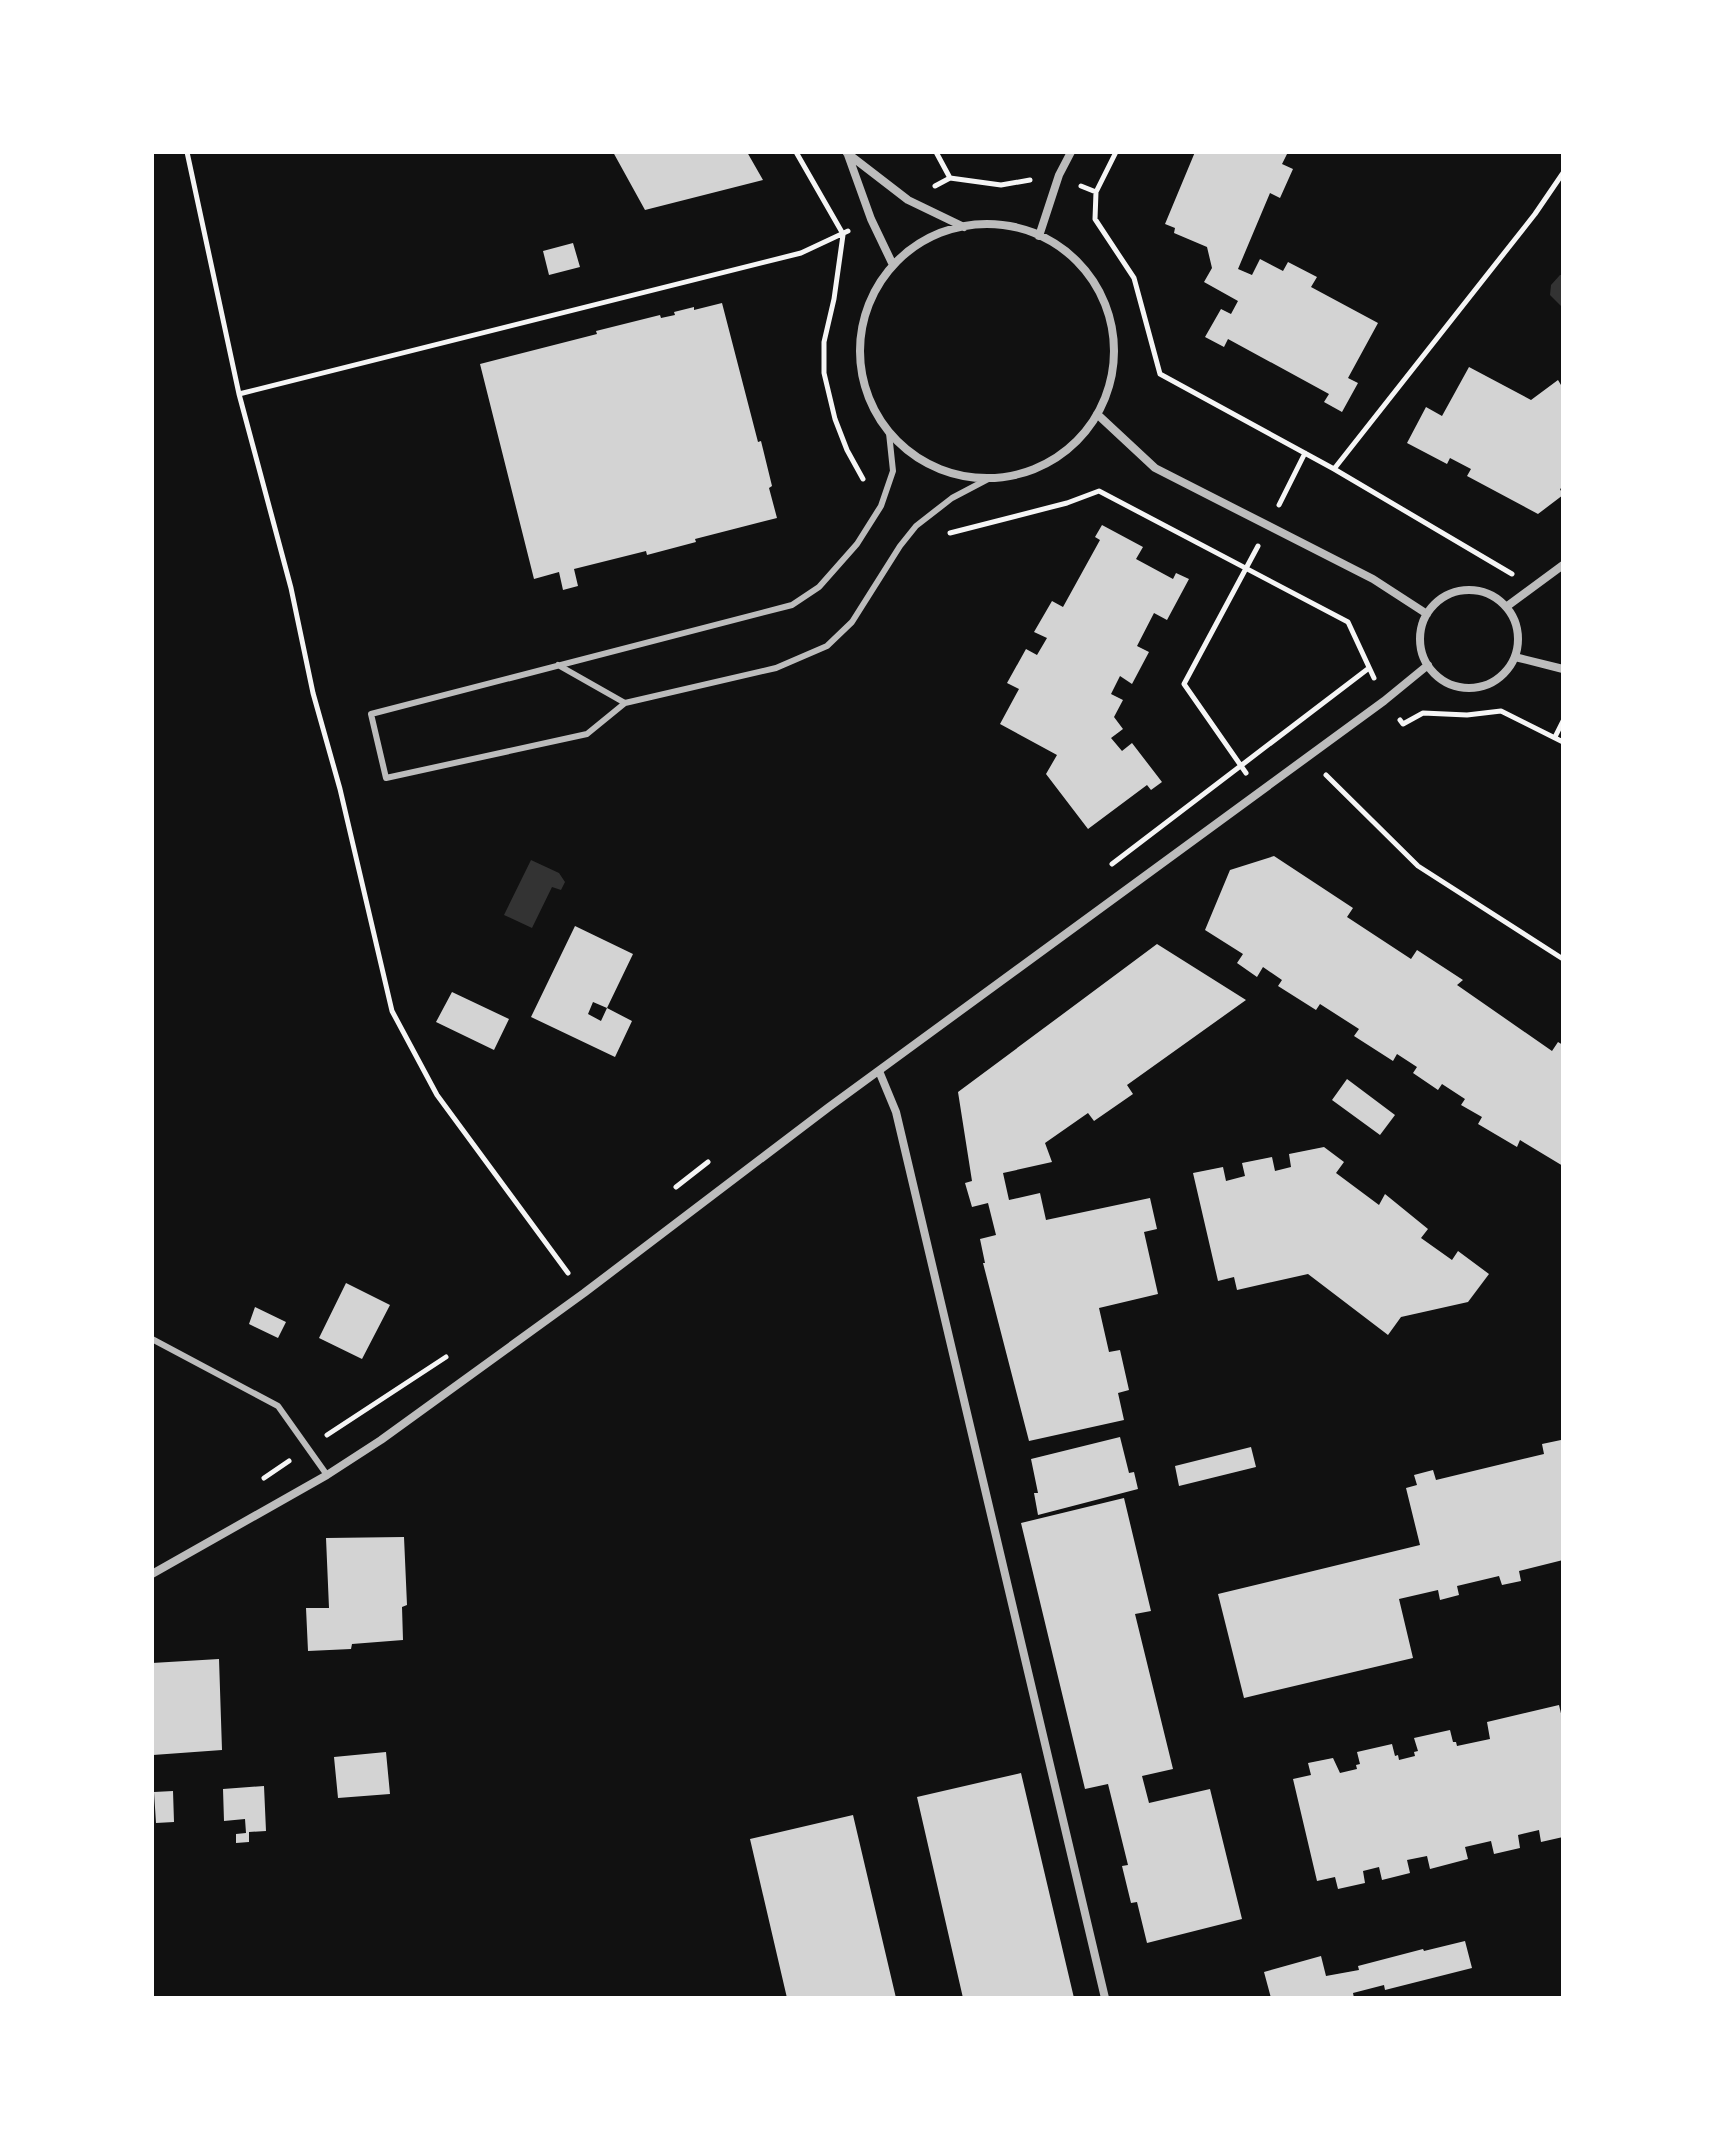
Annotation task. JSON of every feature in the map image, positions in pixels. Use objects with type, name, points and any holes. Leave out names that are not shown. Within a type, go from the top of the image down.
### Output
[{"type":"street","points":[[847,152],[908,200],[964,227]]},
{"type":"street","points":[[847,152],[871,219],[893,265]]},
{"type":"street","points":[[1039,236],[1059,175],[1071,152]]},
{"type":"street","points":[[1002,225],[1039,236],[1059,247],[1092,281],[1111,323],[1113,370],[1097,414],[1075,442],[1046,464],[1023,473],[990,478],[951,473],[928,464],[889,433],[866,392],[859,354],[864,315],[893,265],[914,247],[938,234],[964,227],[1002,225]]},
{"type":"street","points":[[1097,414],[1155,468],[1373,579],[1427,614]]},
{"type":"street","points":[[1506,607],[1563,565]]},
{"type":"street","points":[[1464,590],[1480,591],[1495,597],[1506,607],[1518,631],[1515,657],[1506,673],[1492,683],[1474,688],[1456,687],[1440,679],[1428,665],[1420,640],[1427,614],[1436,603],[1464,590]]},
{"type":"street","points":[[1515,657],[1563,669]]},
{"type":"street","points":[[152,1574],[327,1475],[381,1440],[1260,793],[1428,665]]},
{"type":"street","points":[[879,1071],[896,1112],[1105,1998]]},
{"type":"lane","points":[[889,433],[893,471],[881,506],[857,544],[819,587],[792,605],[371,714],[386,778],[587,734],[625,703],[776,668],[827,646],[852,622],[916,526],[952,498],[990,478]]},
{"type":"lane","points":[[558,665],[625,703]]},
{"type":"lane","points":[[152,1339],[278,1406],[327,1475]]},
{"type":"path","points":[[187,152],[239,394],[291,588],[313,693],[340,789],[392,1011],[437,1095],[584,1293]]},
{"type":"path","points":[[796,152],[843,234],[824,342],[824,373],[835,419],[847,450],[859,468],[869,496],[881,506]]},
{"type":"path","points":[[936,152],[950,178],[1001,185],[1059,175],[1096,192]]},
{"type":"path","points":[[1116,152],[1096,192],[1095,219],[1134,278],[1160,374],[1334,469],[1510,572]]},
{"type":"path","points":[[1334,469],[1526,226],[1563,173]]},
{"type":"path","points":[[239,394],[801,253],[843,234]]},
{"type":"path","points":[[1260,793],[1184,684],[1247,569],[1305,453]]},
{"type":"path","points":[[916,526],[942,535],[1067,503],[1099,491],[1348,622],[1384,701],[1403,724],[1423,713],[1467,715],[1501,711],[1563,742]]},
{"type":"path","points":[[1105,869],[1369,668]]},
{"type":"path","points":[[1555,737],[1563,721]]},
{"type":"path","points":[[1326,775],[1418,866],[1563,959]]},
{"type":"path","points":[[556,1281],[568,1272]]},
{"type":"path","points":[[255,1484],[447,1357]]},
{"type":"shaded area","points":[[1563,275],[1563,308],[1550,295],[1551,285]]},
{"type":"shaded area","points":[[531,860],[559,873],[565,882],[561,890],[552,887],[532,928],[504,915]]},
{"type":"building","points":[[613,152],[747,152],[763,180],[645,210]]},
{"type":"building","points":[[1195,152],[1288,152],[1282,164],[1293,169],[1280,198],[1270,193],[1238,269],[1252,275],[1260,259],[1283,271],[1288,262],[1317,277],[1311,287],[1378,323],[1348,378],[1358,383],[1342,412],[1324,402],[1329,394],[1228,339],[1224,347],[1205,337],[1221,309],[1231,314],[1238,301],[1204,282],[1212,268],[1207,247],[1174,233],[1175,228],[1165,224]]},
{"type":"building","points":[[573,243],[580,267],[549,275],[543,251]]},
{"type":"building","points":[[722,303],[758,442],[761,441],[777,518],[647,555],[646,551],[574,569],[578,586],[563,590],[559,572],[534,579],[480,364],[597,334],[596,331]]},
{"type":"building","points":[[1469,367],[1531,400],[1558,380],[1563,384],[1563,487],[1560,489],[1563,495],[1538,514],[1467,476],[1471,469],[1450,458],[1447,464],[1407,443],[1426,407],[1442,416]]},
{"type":"building","points":[[1102,525],[1143,547],[1136,559],[1173,579],[1176,573],[1189,579],[1167,620],[1154,613],[1137,646],[1149,652],[1132,684],[1120,676],[1111,694],[1123,700],[1114,717],[1123,729],[1111,738],[1122,751],[1132,743],[1162,782],[1151,790],[1147,785],[1088,829],[1046,774],[1057,755],[1000,724],[1019,689],[1007,683],[1026,649],[1037,655],[1047,638],[1034,632],[1052,601],[1063,607],[1100,540],[1095,537]]},
{"type":"building","points":[[1274,856],[1353,908],[1347,917],[1411,959],[1417,950],[1463,980],[1457,985],[1552,1051],[1558,1042],[1563,1045],[1563,1166],[1520,1140],[1517,1147],[1478,1124],[1482,1117],[1461,1105],[1465,1099],[1442,1084],[1438,1090],[1413,1073],[1417,1067],[1397,1054],[1393,1061],[1354,1036],[1359,1029],[1320,1004],[1316,1010],[1278,986],[1282,980],[1263,967],[1257,977],[1237,963],[1243,954],[1205,930],[1230,870]]},
{"type":"building","points":[[575,926],[633,954],[607,1008],[632,1021],[615,1057],[531,1017]],"holes":[[[593,1002],[607,1008],[601,1021],[588,1014]]]},
{"type":"building","points":[[1157,944],[1246,1000],[1127,1085],[1133,1094],[1094,1121],[1088,1113],[1045,1143],[1052,1162],[1003,1173],[1009,1200],[1040,1193],[1046,1220],[1150,1198],[1157,1229],[1144,1232],[1158,1294],[1099,1308],[1109,1352],[1120,1350],[1129,1390],[1118,1393],[1124,1420],[1029,1441],[983,1263],[980,1239],[996,1235],[988,1203],[972,1207],[965,1183],[972,1181],[958,1092]]},
{"type":"building","points":[[452,992],[509,1019],[494,1050],[436,1022]]},
{"type":"building","points":[[1347,1079],[1395,1115],[1380,1135],[1332,1100]]},
{"type":"building","points":[[1324,1147],[1344,1162],[1336,1173],[1379,1205],[1385,1194],[1428,1229],[1421,1238],[1452,1260],[1458,1251],[1489,1274],[1468,1302],[1401,1317],[1388,1335],[1308,1274],[1237,1290],[1234,1277],[1218,1281],[1193,1173],[1223,1167],[1226,1181],[1245,1176],[1242,1163],[1272,1157],[1275,1171],[1291,1167],[1289,1154]]},
{"type":"building","points":[[346,1283],[390,1305],[362,1359],[319,1338]]},
{"type":"building","points":[[255,1307],[286,1322],[278,1338],[249,1324]]},
{"type":"building","points":[[1120,1437],[1129,1473],[1134,1472],[1138,1489],[1038,1515],[1034,1493],[1038,1493],[1031,1459]]},
{"type":"building","points":[[1561,1440],[1563,1560],[1519,1571],[1521,1581],[1502,1585],[1499,1576],[1457,1586],[1459,1595],[1440,1600],[1438,1590],[1399,1599],[1413,1658],[1244,1698],[1218,1594],[1420,1545],[1406,1488],[1417,1485],[1414,1475],[1433,1470],[1436,1480],[1544,1454],[1542,1444]]},
{"type":"building","points":[[1251,1447],[1256,1467],[1179,1486],[1175,1466]]},
{"type":"building","points":[[1124,1498],[1151,1611],[1135,1614],[1173,1769],[1142,1776],[1149,1803],[1210,1789],[1242,1919],[1147,1943],[1137,1902],[1131,1903],[1122,1866],[1128,1865],[1108,1784],[1085,1789],[1021,1523]]},
{"type":"building","points":[[404,1537],[407,1605],[402,1607],[403,1640],[352,1644],[351,1649],[308,1651],[306,1608],[329,1608],[326,1538]]},
{"type":"building","points":[[219,1659],[222,1750],[153,1755],[152,1663]]},
{"type":"building","points":[[1559,1705],[1563,1722],[1563,1837],[1541,1842],[1539,1830],[1518,1835],[1520,1848],[1494,1854],[1491,1841],[1465,1847],[1468,1859],[1430,1869],[1427,1856],[1407,1860],[1410,1873],[1382,1880],[1379,1867],[1363,1871],[1365,1883],[1338,1889],[1335,1877],[1317,1881],[1293,1779],[1311,1775],[1308,1763],[1333,1758],[1340,1773],[1357,1769],[1356,1765],[1360,1764],[1357,1752],[1392,1744],[1399,1760],[1415,1756],[1414,1752],[1418,1751],[1414,1738],[1450,1730],[1457,1746],[1490,1739],[1487,1722]]},
{"type":"building","points":[[386,1752],[390,1794],[338,1798],[334,1757]]},
{"type":"building","points":[[1021,1773],[1074,1998],[963,1998],[917,1797]]},
{"type":"building","points":[[264,1786],[266,1831],[249,1832],[249,1842],[236,1843],[236,1834],[246,1833],[245,1819],[224,1821],[223,1789]]},
{"type":"building","points":[[173,1791],[174,1822],[156,1823],[154,1792]]},
{"type":"building","points":[[853,1815],[896,1998],[787,1998],[750,1839]]},
{"type":"building","points":[[1465,1941],[1472,1968],[1385,1990],[1384,1985],[1353,1993],[1354,1998],[1271,1998],[1264,1972],[1321,1956],[1326,1976],[1359,1970],[1358,1966],[1423,1949]]}]
